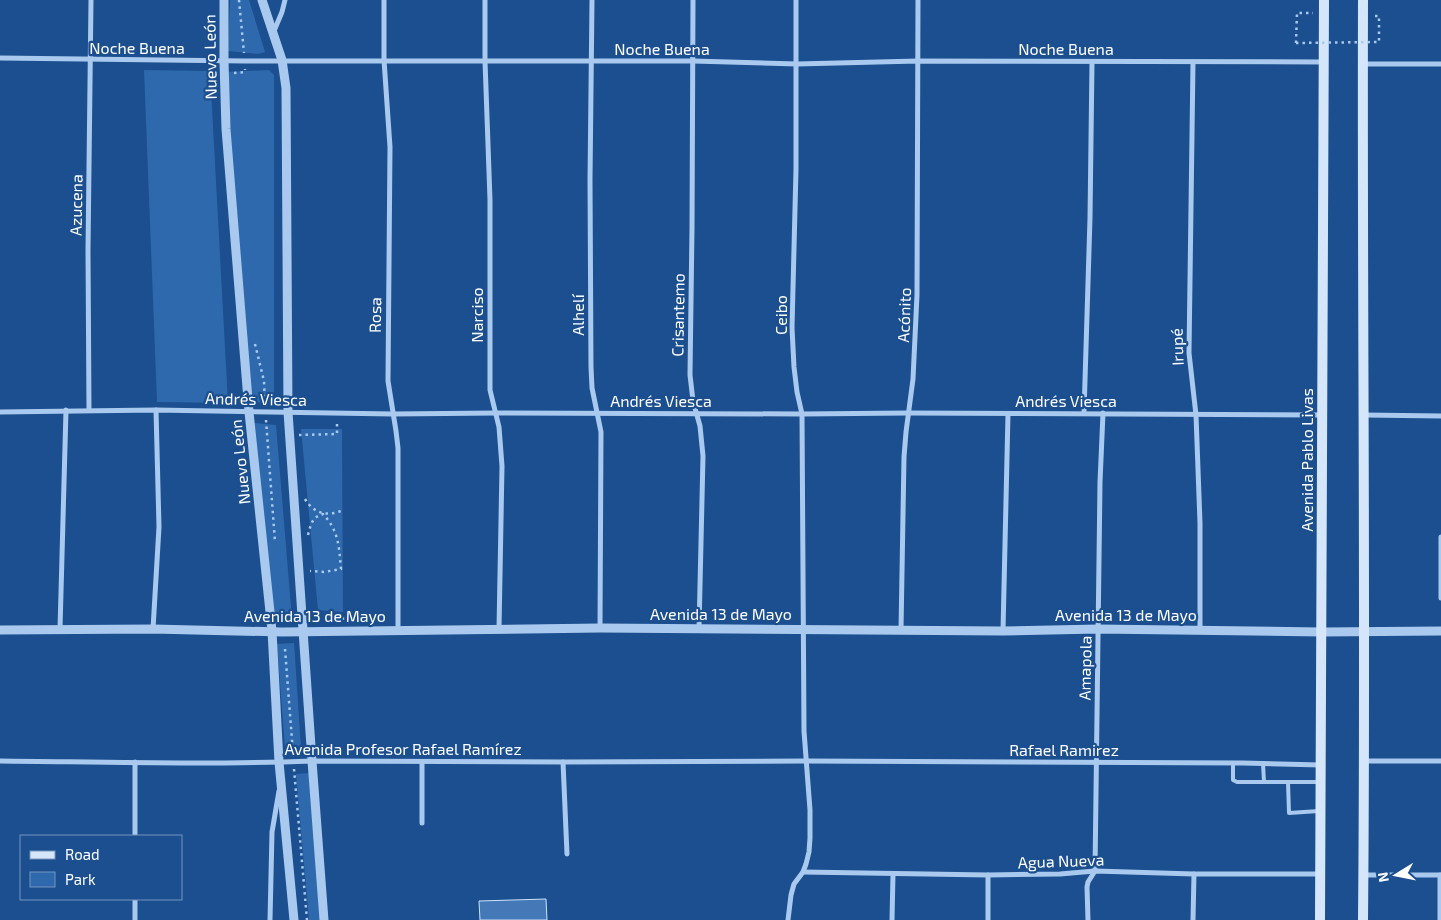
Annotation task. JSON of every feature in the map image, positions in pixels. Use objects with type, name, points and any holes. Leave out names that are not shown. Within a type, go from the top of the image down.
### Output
[{"type":"main road","name":"Avenida Pablo Livas","points":[[1320,920],[1324,0]]},
{"type":"main road","points":[[1363,0],[1365,631],[1363,920]]},
{"type":"street","name":"Azucena","points":[[89,410],[88,240],[91,0]]},
{"type":"street","name":"Nuevo León","points":[[224,0],[226,128],[250,412],[272,631],[279,762],[294,920]]},
{"type":"street","points":[[262,0],[282,60],[286,79],[288,412],[324,920]]},
{"type":"street","points":[[273,31],[282,12],[285,0]]},
{"type":"street","name":"Rosa","points":[[384,0],[384,60],[390,147],[388,381],[398,448],[398,630]]},
{"type":"street","name":"Narciso","points":[[485,0],[490,200],[490,390],[501,443],[502,466],[499,629]]},
{"type":"street","name":"Alhelí","points":[[592,0],[591,367],[592,388],[601,432],[600,628]]},
{"type":"street","name":"Crisantemo","points":[[692,0],[690,375],[691,390],[700,426],[704,456],[699,629]]},
{"type":"street","name":"Ceibo","points":[[788,920],[791,895],[794,884],[803,872],[809,852],[810,838],[810,810],[804,731],[802,414],[794,368],[792,328],[797,64],[796,0]]},
{"type":"street","name":"Acónito","points":[[900,630],[903,484],[906,432],[913,379],[917,295],[918,0]]},
{"type":"street","name":"Noche Buena","points":[[0,58],[90,60],[693,61],[797,64],[918,61],[1323,62]]},
{"type":"street","points":[[1084,413],[1090,218],[1092,62]]},
{"type":"street","name":"Irupé","points":[[1193,62],[1189,353],[1196,414],[1200,522],[1200,631]]},
{"type":"street","points":[[1363,64],[1441,64]]},
{"type":"street","points":[[60,629],[66,410]]},
{"type":"street","points":[[153,630],[158,527],[156,410]]},
{"type":"street","name":"Andrés Viesca","points":[[0,412],[156,410],[393,414],[1103,413],[1321,415]]},
{"type":"street","name":"Amapola","points":[[1088,920],[1087,887],[1095,871],[1100,482],[1103,413]]},
{"type":"street","points":[[1002,631],[1008,414]]},
{"type":"street","points":[[1364,415],[1441,416]]},
{"type":"street","points":[[1441,538],[1441,598]]},
{"type":"street","name":"Avenida 13 de Mayo","points":[[0,630],[282,632],[600,628],[1002,631],[1098,629],[1322,632],[1441,631]]},
{"type":"street","name":"Avenida Profesor Rafael Ramírez","points":[[0,761],[806,761]]},
{"type":"street","name":"Rafael Ramirez","points":[[806,761],[1321,765]]},
{"type":"street","points":[[1364,761],[1441,761]]},
{"type":"street","points":[[135,762],[135,835]]},
{"type":"street","points":[[422,762],[422,823]]},
{"type":"street","points":[[562,762],[566,854]]},
{"type":"street","points":[[270,920],[272,832],[281,782]]},
{"type":"street","name":"Agua Nueva","points":[[803,872],[988,875],[1060,874],[1095,871],[1194,874],[1320,874]]},
{"type":"street","points":[[892,874],[892,920]]},
{"type":"street","points":[[1193,920],[1194,874]]},
{"type":"street","points":[[988,875],[988,920]]},
{"type":"street","points":[[1364,875],[1440,875],[1440,920]]},
{"type":"street","points":[[136,900],[136,920]]},
{"type":"lane","points":[[1233,763],[1233,780],[1236,782],[1321,782]]},
{"type":"lane","points":[[1263,764],[1264,782]]},
{"type":"lane","points":[[1288,782],[1289,812],[1321,811]]},
{"type":"path","points":[[239,0],[244,54]]},
{"type":"path","points":[[1324,13],[1297,13],[1296,43],[1378,42],[1379,16]]},
{"type":"path","points":[[264,381],[275,542]]},
{"type":"path","points":[[298,443],[298,435],[337,434],[336,413]]},
{"type":"path","points":[[304,504],[303,495],[308,504],[323,514],[333,526],[338,542],[341,569],[324,572],[310,571],[311,579]]},
{"type":"path","points":[[306,530],[307,539],[314,518],[323,514],[336,514],[343,510]]},
{"type":"path","points":[[313,606],[314,614],[343,617],[344,631]]},
{"type":"path","points":[[282,632],[307,920]]},
{"type":"green space","points":[[230,0],[249,0],[265,52],[258,54],[228,51]]},
{"type":"green space","points":[[144,70],[210,71],[228,403],[157,402]]},
{"type":"green space","points":[[269,70],[274,75],[274,403],[249,402],[226,72]]},
{"type":"green space","points":[[253,423],[276,425],[292,619],[274,616]]},
{"type":"green space","points":[[301,429],[342,429],[343,612],[318,610]]},
{"type":"green space","points":[[294,643],[301,748],[285,748],[277,644]]},
{"type":"green space","points":[[309,773],[321,920],[309,920],[296,774]]},
{"type":"building","points":[[546,899],[547,920],[480,920],[479,901]]}]
